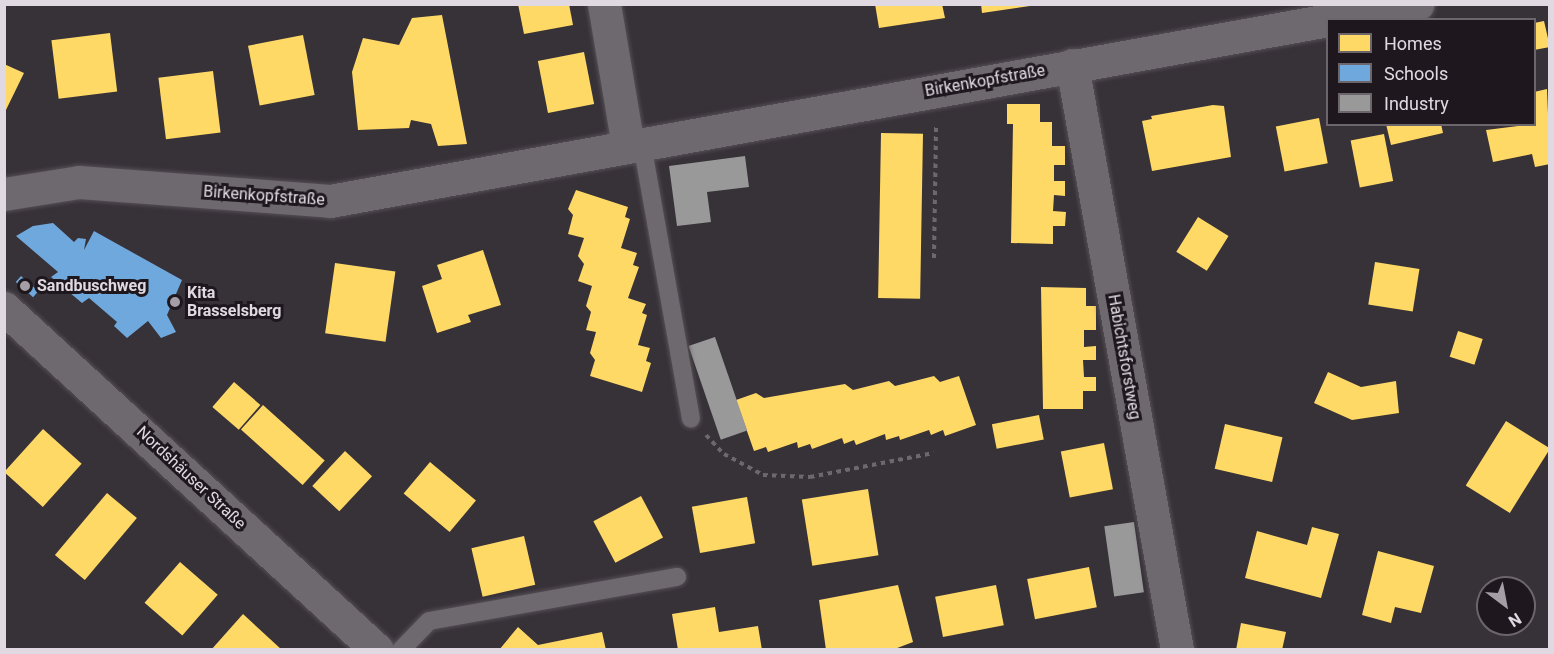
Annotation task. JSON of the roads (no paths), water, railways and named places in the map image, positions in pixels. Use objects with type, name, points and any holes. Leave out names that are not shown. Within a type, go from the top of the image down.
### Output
[{"type":"street","points":[[604,4],[635,145]]},
{"type":"street","points":[[1344,18],[1418,4]]},
{"type":"street","name":"Birkenkopfstraße","points":[[4,194],[79,182],[330,201],[1326,21]]},
{"type":"street","name":"Habichtsforstweg","points":[[1072,66],[1177,650]]},
{"type":"street","name":"Nordshäuser Straße","points":[[4,308],[377,650]]},
{"type":"lane","points":[[635,145],[691,419]]},
{"type":"lane","points":[[401,650],[429,621],[677,577]]},
{"type":"place","name":"Sandbuschweg","points":[[25,286]]},
{"type":"place","name":"Kita Brasselsberg","points":[[175,302]]}]
